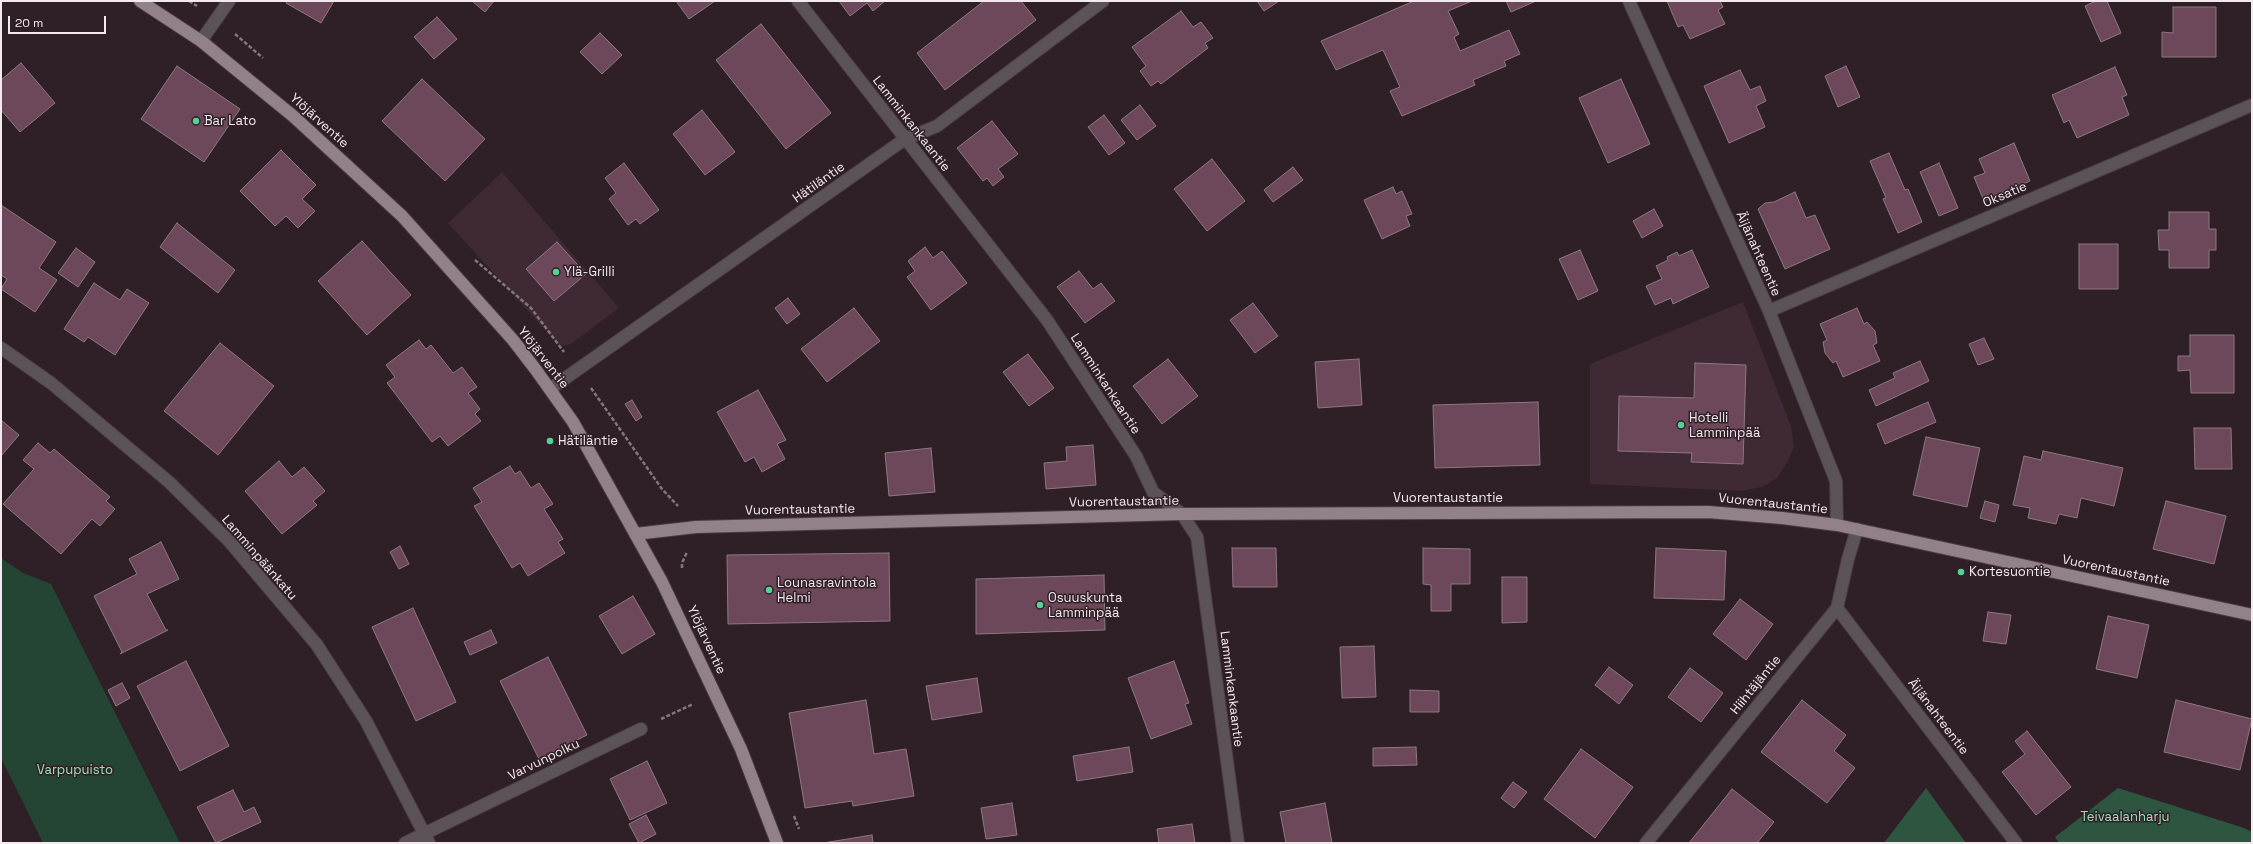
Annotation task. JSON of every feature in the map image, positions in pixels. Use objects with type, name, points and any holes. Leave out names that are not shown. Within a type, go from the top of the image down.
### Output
[{"type":"main road","name":"Ylöjärventie","points":[[140,1],[201,41],[294,116],[402,216],[512,340],[550,389],[573,422],[662,582],[741,749],[777,843]]},
{"type":"main road","name":"Vuorentaustantie","points":[[635,534],[696,527],[1182,514],[1708,512],[1782,518],[1837,525],[2252,614]]},
{"type":"street","points":[[201,41],[229,1]]},
{"type":"street","name":"Lamminkankaantie","points":[[798,1],[1046,320],[1136,456],[1153,492],[1182,514],[1197,537],[1238,843]]},
{"type":"street","name":"Hätiläntie","points":[[550,389],[904,139],[937,126],[1103,1]]},
{"type":"street","name":"Äijänahteentie","points":[[1629,1],[1769,311],[1836,481],[1837,525]]},
{"type":"street","name":"Oksatie","points":[[1769,311],[2252,105]]},
{"type":"street","name":"Lamminpäänkatu","points":[[1,348],[51,383],[169,482],[229,541],[317,645],[366,721],[427,838]]},
{"type":"street","name":"Hiihtäjäntie","points":[[1646,843],[1838,608],[1848,559],[1857,529]]},
{"type":"street","name":"Äijänahteentie","points":[[1838,608],[2016,843]]},
{"type":"street","name":"Varvunpolku","points":[[405,843],[427,838],[641,729]]},
{"type":"path","points":[[641,729],[694,703]]},
{"type":"shaded area","points":[[502,172],[619,308],[571,344],[564,346],[557,343],[448,223]]},
{"type":"shaded area","points":[[1743,302],[1791,426],[1794,447],[1787,463],[1777,478],[1762,487],[1741,491],[1590,484],[1590,364]]},
{"type":"green space","name":"Varpupuisto","points":[[1,558],[23,573],[51,584],[180,843],[43,843],[1,758]]},
{"type":"green space","points":[[1926,788],[1966,843],[1884,843]]},
{"type":"green space","name":"Teivaalanharju","points":[[2118,788],[2244,828],[2252,832],[2252,843],[2059,843],[2055,837]]},
{"type":"building","points":[[287,1],[334,1],[321,23],[286,3]]},
{"type":"building","points":[[472,1],[494,1],[485,12]]},
{"type":"building","points":[[676,1],[715,1],[689,19]]},
{"type":"building","points":[[839,1],[885,1],[873,11],[867,3],[850,16]]},
{"type":"building","points":[[984,1],[1021,1],[1036,20],[945,90],[917,53]]},
{"type":"building","points":[[1257,1],[1279,1],[1264,11]]},
{"type":"building","points":[[1414,1],[1472,1],[1448,11],[1459,34],[1454,37],[1460,51],[1509,30],[1520,54],[1504,61],[1506,66],[1473,80],[1475,85],[1402,116],[1390,91],[1400,87],[1383,50],[1336,70],[1321,41]]},
{"type":"building","points":[[1506,1],[1536,1],[1511,12]]},
{"type":"building","points":[[1667,1],[1720,1],[1723,7],[1718,10],[1725,24],[1690,39],[1683,25],[1678,27]]},
{"type":"building","points":[[2096,1],[2107,1],[2121,33],[2101,42],[2085,6]]},
{"type":"building","points":[[2173,7],[2216,7],[2216,57],[2162,57],[2162,32],[2173,33]]},
{"type":"building","points":[[1181,11],[1193,27],[1201,22],[1213,38],[1205,43],[1208,48],[1161,84],[1158,81],[1151,86],[1140,71],[1146,66],[1132,47]]},
{"type":"building","points":[[437,17],[457,39],[434,59],[414,37]]},
{"type":"building","points":[[761,24],[831,113],[786,149],[716,60]]},
{"type":"building","points":[[600,33],[622,55],[602,74],[580,52]]},
{"type":"building","points":[[21,63],[55,103],[20,132],[1,110],[1,80]]},
{"type":"building","points":[[177,66],[240,109],[204,162],[141,119]]},
{"type":"building","points":[[1846,66],[1860,97],[1838,107],[1825,76]]},
{"type":"building","points":[[2115,67],[2127,95],[2122,97],[2129,115],[2077,138],[2069,120],[2064,123],[2052,95]]},
{"type":"building","points":[[1740,70],[1750,90],[1760,86],[1766,101],[1756,106],[1765,127],[1729,143],[1704,86]]},
{"type":"building","points":[[422,79],[485,139],[445,181],[382,121]]},
{"type":"building","points":[[1621,79],[1650,144],[1608,163],[1579,98]]},
{"type":"building","points":[[1140,105],[1156,126],[1137,140],[1121,120]]},
{"type":"building","points":[[702,110],[735,152],[705,175],[673,134]]},
{"type":"building","points":[[1104,115],[1125,143],[1109,155],[1088,127]]},
{"type":"building","points":[[992,121],[1018,154],[998,169],[1004,177],[993,186],[987,178],[983,181],[957,148]]},
{"type":"building","points":[[2014,143],[2030,181],[1984,201],[1974,177],[1985,173],[1979,159]]},
{"type":"building","points":[[281,150],[316,185],[302,199],[315,211],[298,228],[286,216],[275,226],[240,191]]},
{"type":"building","points":[[1889,153],[1905,190],[1908,189],[1922,222],[1898,233],[1883,199],[1886,198],[1870,161]]},
{"type":"building","points":[[1212,159],[1245,201],[1207,231],[1174,189]]},
{"type":"building","points":[[624,163],[659,210],[640,224],[636,219],[628,225],[609,199],[616,193],[605,178]]},
{"type":"building","points":[[1939,163],[1958,208],[1939,216],[1920,172]]},
{"type":"building","points":[[1293,167],[1303,180],[1273,202],[1264,190]]},
{"type":"building","points":[[1393,187],[1396,194],[1402,191],[1412,214],[1406,216],[1410,226],[1382,239],[1364,200]]},
{"type":"building","points":[[1795,192],[1806,218],[1815,215],[1830,249],[1785,269],[1758,209],[1765,203],[1774,202]]},
{"type":"building","points":[[1,205],[56,242],[39,268],[57,280],[35,312],[1,289],[7,279],[1,275]]},
{"type":"building","points":[[1654,209],[1663,226],[1642,238],[1633,221]]},
{"type":"building","points":[[2169,212],[2209,212],[2209,229],[2216,229],[2216,250],[2209,250],[2209,268],[2169,268],[2169,250],[2159,250],[2158,230],[2169,230]]},
{"type":"building","points":[[177,223],[235,270],[218,293],[160,247]]},
{"type":"building","points":[[362,241],[411,295],[367,335],[318,281]]},
{"type":"building","name":"Ylä-Grilli","points":[[557,242],[586,274],[554,301],[526,269]]},
{"type":"building","points":[[2079,244],[2118,244],[2118,289],[2079,289]]},
{"type":"building","points":[[925,247],[933,258],[942,251],[967,283],[931,310],[907,277],[915,271],[908,261]]},
{"type":"building","points":[[76,248],[95,262],[78,287],[58,273]]},
{"type":"building","points":[[1580,250],[1598,291],[1578,300],[1559,259]]},
{"type":"building","points":[[1692,250],[1709,287],[1673,304],[1671,298],[1655,305],[1646,286],[1662,279],[1656,266],[1668,260],[1667,257],[1677,252],[1679,256]]},
{"type":"building","points":[[1079,271],[1093,289],[1101,283],[1115,301],[1085,323],[1057,287]]},
{"type":"building","points":[[94,283],[120,300],[127,289],[149,303],[115,355],[88,337],[84,342],[64,329]]},
{"type":"building","points":[[788,298],[800,314],[787,324],[775,308]]},
{"type":"building","points":[[1253,303],[1278,336],[1255,353],[1230,320]]},
{"type":"building","points":[[854,308],[880,341],[827,382],[801,349]]},
{"type":"building","points":[[1857,308],[1864,324],[1867,322],[1875,331],[1877,343],[1873,345],[1880,361],[1843,377],[1836,361],[1833,363],[1825,353],[1823,342],[1827,340],[1820,324]]},
{"type":"building","points":[[2190,335],[2234,335],[2234,393],[2191,393],[2190,370],[2178,371],[2178,356],[2190,356]]},
{"type":"building","points":[[1984,338],[1994,359],[1978,365],[1969,344]]},
{"type":"building","points":[[419,340],[426,349],[431,345],[453,373],[462,367],[477,387],[468,393],[480,409],[475,414],[481,421],[448,446],[440,436],[432,442],[387,383],[395,377],[386,365]]},
{"type":"building","points":[[220,343],[274,386],[218,455],[164,411]]},
{"type":"building","points":[[1028,354],[1054,388],[1029,406],[1003,372]]},
{"type":"building","points":[[1168,359],[1198,396],[1162,424],[1133,386]]},
{"type":"building","points":[[1359,359],[1362,405],[1318,408],[1315,362]]},
{"type":"building","points":[[1920,361],[1929,381],[1876,406],[1869,390],[1895,378],[1893,373]]},
{"type":"building","name":"Hotelli Lamminpää","points":[[1695,363],[1746,365],[1743,464],[1691,462],[1692,453],[1618,451],[1619,396],[1694,398]]},
{"type":"building","points":[[758,390],[786,440],[777,444],[785,459],[762,472],[754,457],[745,462],[717,412]]},
{"type":"building","points":[[632,400],[642,417],[636,421],[625,404]]},
{"type":"building","points":[[1538,402],[1540,465],[1435,468],[1433,405]]},
{"type":"building","points":[[1928,402],[1936,422],[1885,444],[1877,424]]},
{"type":"building","points":[[1,420],[19,435],[1,456]]},
{"type":"building","points":[[2194,428],[2231,428],[2232,469],[2195,469]]},
{"type":"building","points":[[1926,437],[1980,448],[1967,507],[1913,495]]},
{"type":"building","points":[[38,443],[50,453],[54,449],[110,497],[106,501],[115,509],[100,526],[92,519],[61,554],[3,504],[34,469],[23,460]]},
{"type":"building","points":[[1093,445],[1096,485],[1046,489],[1044,463],[1067,461],[1066,447]]},
{"type":"building","points":[[931,448],[935,492],[889,496],[885,453]]},
{"type":"building","points":[[2043,451],[2123,468],[2114,506],[2081,498],[2077,518],[2059,514],[2056,524],[2028,518],[2030,508],[2013,505],[2024,456],[2041,460]]},
{"type":"building","points":[[279,461],[292,477],[304,467],[325,491],[313,501],[317,505],[282,534],[245,491]]},
{"type":"building","points":[[510,466],[515,474],[520,471],[531,488],[539,483],[553,504],[544,509],[563,539],[558,542],[565,553],[528,576],[520,563],[512,568],[474,506],[482,502],[473,488]]},
{"type":"building","points":[[1985,501],[1999,505],[1995,522],[1980,518]]},
{"type":"building","points":[[2166,501],[2226,516],[2214,564],[2153,549]]},
{"type":"building","points":[[161,542],[179,579],[147,594],[166,630],[168,630],[120,654],[122,652],[94,596],[137,574],[129,559]]},
{"type":"building","points":[[400,546],[409,564],[399,569],[390,552]]},
{"type":"building","points":[[1232,548],[1276,548],[1277,587],[1233,587]]},
{"type":"building","points":[[1423,548],[1470,549],[1470,584],[1451,584],[1451,611],[1431,611],[1431,585],[1423,584]]},
{"type":"building","points":[[1656,548],[1726,551],[1724,600],[1654,598]]},
{"type":"building","points":[[889,553],[890,621],[728,624],[727,555]]},
{"type":"building","name":"Osuuskunta Lamminpää","points":[[1104,575],[1105,630],[976,634],[976,579]]},
{"type":"building","points":[[1502,577],[1527,577],[1527,622],[1502,623]]},
{"type":"building","points":[[633,596],[655,634],[622,654],[599,616]]},
{"type":"building","points":[[1740,599],[1773,624],[1746,660],[1713,634]]},
{"type":"building","points":[[413,608],[456,702],[416,721],[372,627]]},
{"type":"building","points":[[1988,612],[2011,615],[2006,644],[1983,641]]},
{"type":"building","points":[[2108,616],[2149,625],[2137,678],[2096,669]]},
{"type":"building","points":[[491,630],[497,643],[470,655],[464,642]]},
{"type":"building","points":[[1374,646],[1376,697],[1342,698],[1340,647]]},
{"type":"building","points":[[548,657],[587,735],[539,759],[500,681]]},
{"type":"building","points":[[186,661],[229,746],[180,771],[137,686]]},
{"type":"building","points":[[1174,661],[1189,703],[1185,704],[1192,724],[1151,739],[1128,678]]},
{"type":"building","points":[[1609,667],[1633,685],[1619,704],[1595,685]]},
{"type":"building","points":[[1690,668],[1723,693],[1701,722],[1668,697]]},
{"type":"building","points":[[977,678],[982,712],[932,720],[926,686]]},
{"type":"building","points":[[122,683],[130,698],[116,706],[108,690]]},
{"type":"building","points":[[1410,690],[1439,691],[1439,712],[1410,712]]},
{"type":"building","points":[[866,700],[874,754],[906,749],[914,796],[853,806],[852,801],[805,808],[789,713]]},
{"type":"building","points":[[1802,700],[1846,735],[1834,751],[1855,768],[1827,803],[1761,752]]},
{"type":"building","points":[[2176,700],[2252,719],[2240,770],[2164,752]]},
{"type":"building","points":[[2027,731],[2071,787],[2036,815],[2002,772],[2025,754],[2015,741]]},
{"type":"building","points":[[1129,747],[1133,772],[1077,781],[1073,756]]},
{"type":"building","points":[[1416,747],[1417,765],[1373,766],[1373,748]]},
{"type":"building","points":[[1581,749],[1633,787],[1595,838],[1544,799]]},
{"type":"building","points":[[647,761],[667,803],[630,820],[610,779]]},
{"type":"building","points":[[1513,782],[1527,792],[1514,808],[1501,798]]},
{"type":"building","points":[[1732,789],[1774,822],[1757,843],[1689,843]]},
{"type":"building","points":[[233,790],[244,812],[254,807],[261,822],[216,843],[197,807]]},
{"type":"building","points":[[1012,803],[1017,835],[986,839],[981,808]]},
{"type":"building","points":[[1325,803],[1332,843],[1286,843],[1280,812]]},
{"type":"building","points":[[646,815],[656,834],[639,843],[629,824]]},
{"type":"building","points":[[1192,824],[1195,843],[1159,843],[1157,829]]},
{"type":"building","points":[[872,835],[873,843],[823,843]]},
{"type":"place","name":"Bar Lato","points":[[196,121]]},
{"type":"place","name":"Ylä-Grilli","points":[[556,272]]},
{"type":"place","name":"Hotelli Lamminpää","points":[[1681,425]]},
{"type":"place","name":"Hätiläntie","points":[[550,441]]},
{"type":"place","name":"Kortesuontie","points":[[1961,572]]},
{"type":"place","name":"Lounasravintola Helmi","points":[[769,590]]},
{"type":"place","name":"Osuuskunta Lamminpää","points":[[1040,605]]}]
